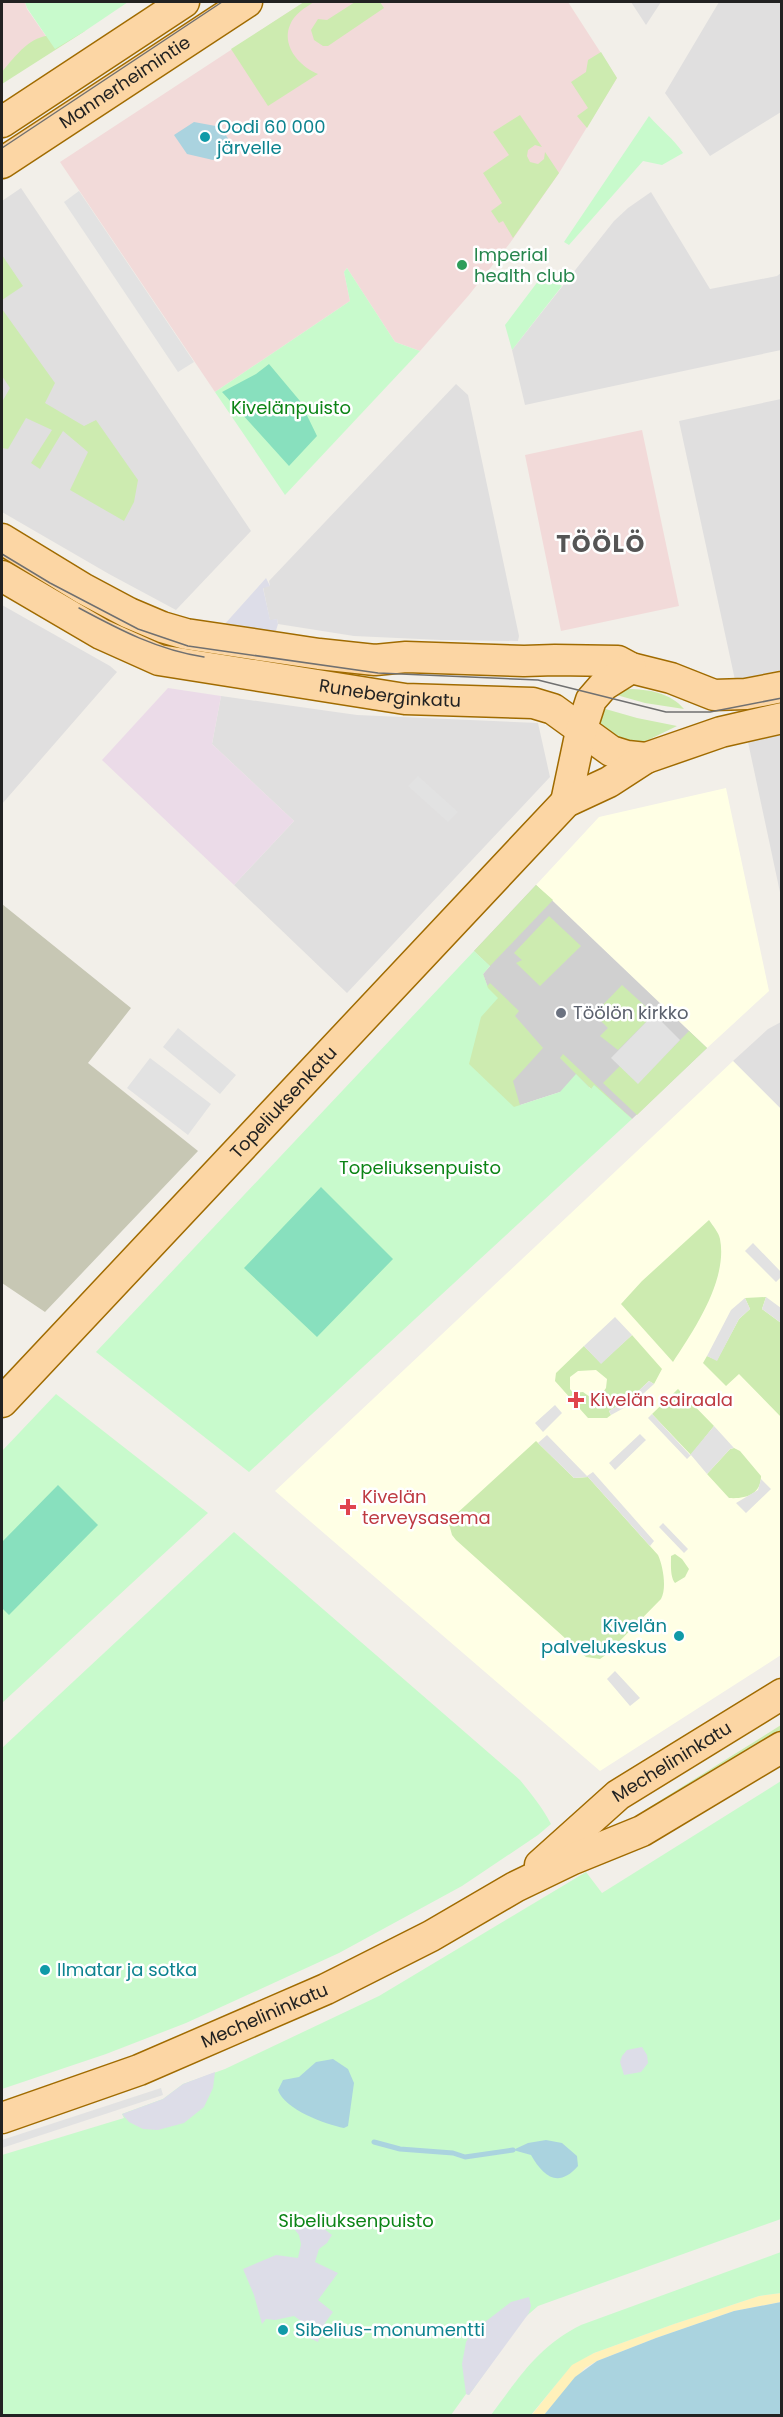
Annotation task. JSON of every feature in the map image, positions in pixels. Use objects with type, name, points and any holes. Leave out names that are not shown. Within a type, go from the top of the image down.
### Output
[{"type":"main road","name":"Mannerheimintie","points":[[2,122],[184,2]]},
{"type":"main road","name":"Mannerheimintie","points":[[2,163],[247,2]]},
{"type":"main road","name":"Runeberginkatu","points":[[2,539],[84,589],[129,613],[186,634],[375,660],[406,657],[524,662],[612,661],[671,678],[714,695],[746,694],[782,687]]},
{"type":"main road","name":"Runeberginkatu","points":[[2,576],[101,634],[159,660],[405,699],[533,703],[553,709],[611,751],[627,756],[646,758],[721,732],[782,718]]},
{"type":"main road","points":[[566,802],[588,708],[596,693],[608,682],[631,668]]},
{"type":"main road","points":[[714,695],[721,732]]},
{"type":"main road","name":"Topeliuksenkatu","points":[[2,1402],[566,802],[609,783],[646,758]]},
{"type":"main road","name":"Mechelininkatu","points":[[515,1887],[618,1795],[782,1694]]},
{"type":"main road","name":"Mechelininkatu","points":[[2,2118],[139,2070],[279,2010],[431,1936],[515,1887],[573,1859],[642,1831],[782,1747]]},
{"type":"shaded area","points":[[2,2],[25,2],[27,9],[50,42],[2,73]]},
{"type":"shaded area","points":[[304,2],[568,2],[617,78],[559,173],[510,243],[420,351],[395,342],[347,268],[344,272],[350,301],[215,392],[60,162]]},
{"type":"shaded area","points":[[631,2],[661,2],[646,25]]},
{"type":"shaded area","points":[[719,2],[781,2],[781,112],[710,156],[665,93]]},
{"type":"shaded area","points":[[21,188],[251,531],[176,610],[2,512],[2,201]]},
{"type":"shaded area","points":[[79,191],[194,362],[178,372],[64,202]]},
{"type":"shaded area","points":[[651,192],[710,289],[777,276],[781,273],[781,350],[525,405],[512,350],[614,221]]},
{"type":"shaded area","points":[[456,384],[468,395],[519,636],[518,641],[354,636],[278,624],[277,619],[270,621],[263,587],[270,586],[269,581]]},
{"type":"shaded area","points":[[781,399],[781,670],[735,680],[679,421]]},
{"type":"shaded area","points":[[642,430],[679,606],[561,631],[525,455]]},
{"type":"shaded area","points":[[266,578],[270,586],[263,588],[270,620],[277,619],[278,624],[275,634],[223,626]]},
{"type":"shaded area","points":[[2,605],[117,672],[2,804]]},
{"type":"shaded area","points":[[168,688],[221,696],[212,744],[294,821],[234,885],[102,760]]},
{"type":"shaded area","points":[[221,696],[357,715],[538,723],[550,777],[347,993],[234,885],[294,821],[212,744]]},
{"type":"shaded area","points":[[782,735],[781,897],[748,742]]},
{"type":"shaded area","points":[[418,776],[458,812],[448,822],[408,786]]},
{"type":"shaded area","points":[[726,788],[769,991],[707,1048],[536,885],[599,817]]},
{"type":"shaded area","points":[[536,885],[707,1048],[632,1119],[595,1086],[560,1092],[514,1107],[483,974],[490,966],[474,951]]},
{"type":"shaded area","points":[[2,904],[131,1008],[88,1063],[198,1151],[45,1312],[2,1283]]},
{"type":"shaded area","points":[[654,1014],[680,1040],[638,1084],[611,1058]]},
{"type":"shaded area","points":[[781,1022],[781,1109],[733,1061],[768,1029]]},
{"type":"shaded area","points":[[178,1028],[236,1075],[220,1094],[163,1047]]},
{"type":"shaded area","points":[[150,1058],[211,1104],[188,1135],[127,1088]]},
{"type":"shaded area","name":"Kivelän sairaala","points":[[733,1061],[781,1109],[781,1655],[600,1771],[275,1491]]},
{"type":"shaded area","points":[[753,1243],[781,1272],[781,1277],[776,1282],[745,1251]]},
{"type":"shaded area","points":[[766,1297],[781,1308],[781,1323],[762,1309]]},
{"type":"shaded area","points":[[745,1298],[750,1309],[739,1319],[717,1361],[707,1356],[731,1310]]},
{"type":"shaded area","points":[[615,1317],[632,1335],[601,1364],[584,1346]]},
{"type":"shaded area","points":[[649,1381],[654,1384],[633,1403],[611,1415],[609,1411],[630,1399]]},
{"type":"shaded area","points":[[555,1405],[562,1413],[543,1432],[535,1423]]},
{"type":"shaded area","points":[[652,1414],[690,1455],[714,1426],[734,1448],[730,1449],[707,1474],[691,1455],[687,1459],[648,1418]]},
{"type":"shaded area","points":[[640,1434],[646,1440],[615,1470],[609,1463]]},
{"type":"shaded area","points":[[547,1435],[587,1476],[593,1472],[654,1541],[650,1546],[588,1477],[574,1478],[538,1443]]},
{"type":"shaded area","points":[[761,1479],[771,1489],[746,1513],[736,1503],[758,1490]]},
{"type":"shaded area","points":[[663,1523],[688,1549],[684,1553],[659,1527]]},
{"type":"shaded area","points":[[615,1671],[640,1698],[630,1706],[607,1679]]},
{"type":"shaded area","points":[[642,2047],[647,2055],[648,2063],[641,2072],[624,2075],[620,2062],[622,2056],[627,2050]]},
{"type":"shaded area","points":[[215,2072],[213,2088],[204,2107],[184,2123],[158,2130],[143,2129],[129,2122],[122,2114],[163,2099],[183,2084]]},
{"type":"shaded area","points":[[161,2088],[163,2095],[2,2148],[2,2140]]},
{"type":"shaded area","points":[[314,2221],[332,2235],[319,2249],[315,2262],[338,2273],[318,2300],[333,2312],[325,2323],[318,2342],[305,2336],[301,2321],[294,2316],[275,2320],[266,2319],[262,2324],[254,2295],[243,2269],[276,2255],[298,2258],[301,2244],[295,2230],[297,2222]]},
{"type":"shaded area","points":[[529,2297],[531,2306],[529,2313],[469,2395],[466,2394],[462,2364],[466,2342],[472,2332],[511,2302]]},
{"type":"green space","points":[[25,2],[128,2],[55,49]]},
{"type":"green space","points":[[304,2],[314,2],[294,17],[288,33],[288,41],[299,61],[318,74],[268,106],[231,49]]},
{"type":"green space","points":[[355,2],[380,2],[384,8],[328,46],[323,46],[314,40],[311,30],[318,19],[327,20]]},
{"type":"green space","points":[[85,31],[2,84],[2,72],[29,43],[46,36]]},
{"type":"green space","points":[[601,52],[617,78],[587,128],[577,116],[588,108],[571,82],[586,72],[588,60]]},
{"type":"green space","points":[[520,115],[542,147],[535,145],[528,150],[527,156],[530,162],[538,164],[544,159],[545,152],[559,173],[513,238],[503,221],[499,223],[491,211],[502,203],[483,173],[509,155],[493,132]]},
{"type":"green space","points":[[649,116],[683,153],[662,165],[643,161],[569,245],[564,242]]},
{"type":"green space","points":[[2,255],[23,286],[2,300]]},
{"type":"green space","name":"Kivelänpuisto","points":[[347,268],[395,342],[420,351],[285,495],[215,392],[350,301],[344,272]]},
{"type":"green space","points":[[545,272],[562,286],[512,350],[505,325]]},
{"type":"green space","points":[[2,309],[55,383],[45,403],[84,426],[96,420],[138,480],[134,502],[124,521],[70,490],[88,452],[63,431],[40,469],[31,463],[52,430],[26,418],[8,449],[2,448],[2,402],[10,388],[2,376]]},
{"type":"green space","points":[[269,364],[300,401],[317,436],[289,466],[222,392],[256,374]]},
{"type":"green space","points":[[628,689],[659,693],[673,699],[684,709],[645,703],[613,694]]},
{"type":"green space","points":[[602,708],[677,726],[644,742],[627,743],[602,728],[600,718]]},
{"type":"green space","points":[[536,885],[553,900],[490,966],[474,951]]},
{"type":"green space","points":[[549,916],[581,946],[540,986],[516,963],[522,960],[514,953]]},
{"type":"green space","name":"Topeliuksenpuisto","points":[[474,951],[490,966],[483,974],[488,988],[498,998],[481,1017],[469,1064],[514,1107],[560,1092],[576,1074],[591,1089],[594,1085],[632,1119],[249,1472],[96,1352]]},
{"type":"green space","points":[[483,974],[487,986],[490,983],[519,1011],[515,1016],[543,1048],[513,1081],[520,1105],[536,1108],[591,1089],[560,1058],[563,1054],[632,1119],[535,1126],[465,1073]]},
{"type":"green space","points":[[622,985],[654,1014],[618,1050],[600,1036],[608,1028],[594,1014]]},
{"type":"green space","points":[[689,1031],[707,1048],[637,1115],[603,1083],[620,1066],[638,1083]]},
{"type":"green space","points":[[321,1187],[393,1259],[317,1337],[244,1268]]},
{"type":"green space","points":[[709,1220],[720,1239],[719,1271],[699,1320],[673,1362],[621,1304],[642,1281]]},
{"type":"green space","points":[[766,1297],[762,1309],[781,1323],[781,1417],[739,1374],[726,1386],[703,1363],[707,1356],[717,1360],[739,1319],[750,1309],[745,1298]]},
{"type":"green space","points":[[632,1335],[662,1369],[654,1384],[649,1381],[630,1399],[609,1411],[611,1415],[607,1418],[588,1418],[555,1381],[556,1373],[584,1346],[601,1363]],"holes":[[[596,1370],[607,1379],[606,1388],[601,1395],[590,1397],[583,1392],[573,1393],[570,1389],[570,1377],[578,1371]]]},
{"type":"green space","points":[[678,1389],[714,1426],[691,1455],[652,1414]]},
{"type":"green space","points":[[56,1394],[208,1513],[2,1703],[2,1451]]},
{"type":"green space","points":[[536,1441],[574,1478],[588,1477],[658,1555],[661,1565],[664,1583],[661,1599],[600,1659],[586,1657],[452,1535],[449,1524],[454,1516]]},
{"type":"green space","points":[[730,1449],[740,1451],[761,1476],[755,1492],[741,1498],[729,1498],[707,1474]]},
{"type":"green space","points":[[58,1485],[98,1525],[9,1615],[2,1608],[2,1542]]},
{"type":"green space","points":[[234,1532],[520,1780],[551,1824],[462,1886],[339,1953],[186,2023],[106,2054],[2,2089],[2,1748]]},
{"type":"green space","points":[[675,1554],[689,1569],[685,1577],[675,1583],[671,1556]]},
{"type":"green space","points":[[781,1725],[781,1734],[649,1816],[645,1810]]},
{"type":"green space","name":"Sibeliuksenpuisto","points":[[781,1781],[781,2219],[538,2306],[522,2320],[469,2395],[466,2394],[451,2415],[2,2415],[2,2155],[124,2118],[122,2114],[163,2099],[183,2084],[225,2069],[379,1996],[586,1872],[602,1893]]},
{"type":"green space","points":[[781,2252],[781,2293],[759,2296],[594,2353],[572,2365],[531,2415],[491,2415],[520,2376],[541,2353],[552,2343],[581,2325]]},
{"type":"sand","points":[[781,2293],[781,2302],[734,2311],[597,2361],[585,2368],[544,2415],[531,2416],[572,2364],[594,2353],[759,2296]]},
{"type":"water","points":[[194,122],[221,127],[233,147],[213,160],[187,154],[174,135]]},
{"type":"water","points":[[333,2059],[348,2069],[354,2083],[348,2126],[344,2128],[297,2110],[282,2097],[278,2090],[283,2080],[299,2077],[316,2062]]},
{"type":"water","points":[[546,2140],[562,2143],[577,2156],[578,2166],[571,2173],[564,2177],[552,2177],[541,2169],[531,2155],[513,2150],[528,2143]]},
{"type":"water","points":[[781,2302],[781,2415],[544,2415],[575,2377],[597,2361],[734,2311]]},
{"type":"waterway","points":[[374,2142],[400,2149],[453,2153],[465,2157],[513,2150]]},
{"type":"tram line","points":[[2,148],[222,2]]},
{"type":"tram line","points":[[2,554],[50,583],[138,629],[188,646],[378,673],[538,680],[666,712],[710,712],[782,698]]},
{"type":"tram line","points":[[79,608],[155,644],[204,657]]},
{"type":"place","name":"Oodi 60 000 järvelle","points":[[205,137]]},
{"type":"place","name":"Imperial health club","points":[[462,265]]},
{"type":"place","name":"Töölön kirkko","points":[[561,1013]]},
{"type":"place","name":"Kivelän sairaala","points":[[576,1400]]},
{"type":"place","name":"Kivelän terveysasema","points":[[348,1507]]},
{"type":"place","name":"Kivelän palvelukeskus","points":[[679,1636]]},
{"type":"place","name":"Ilmatar ja sotka","points":[[45,1970]]},
{"type":"place","name":"Sibelius-monumentti","points":[[283,2330]]},
{"type":"district","name":"TÖÖLÖ","points":[[601,544]]}]
